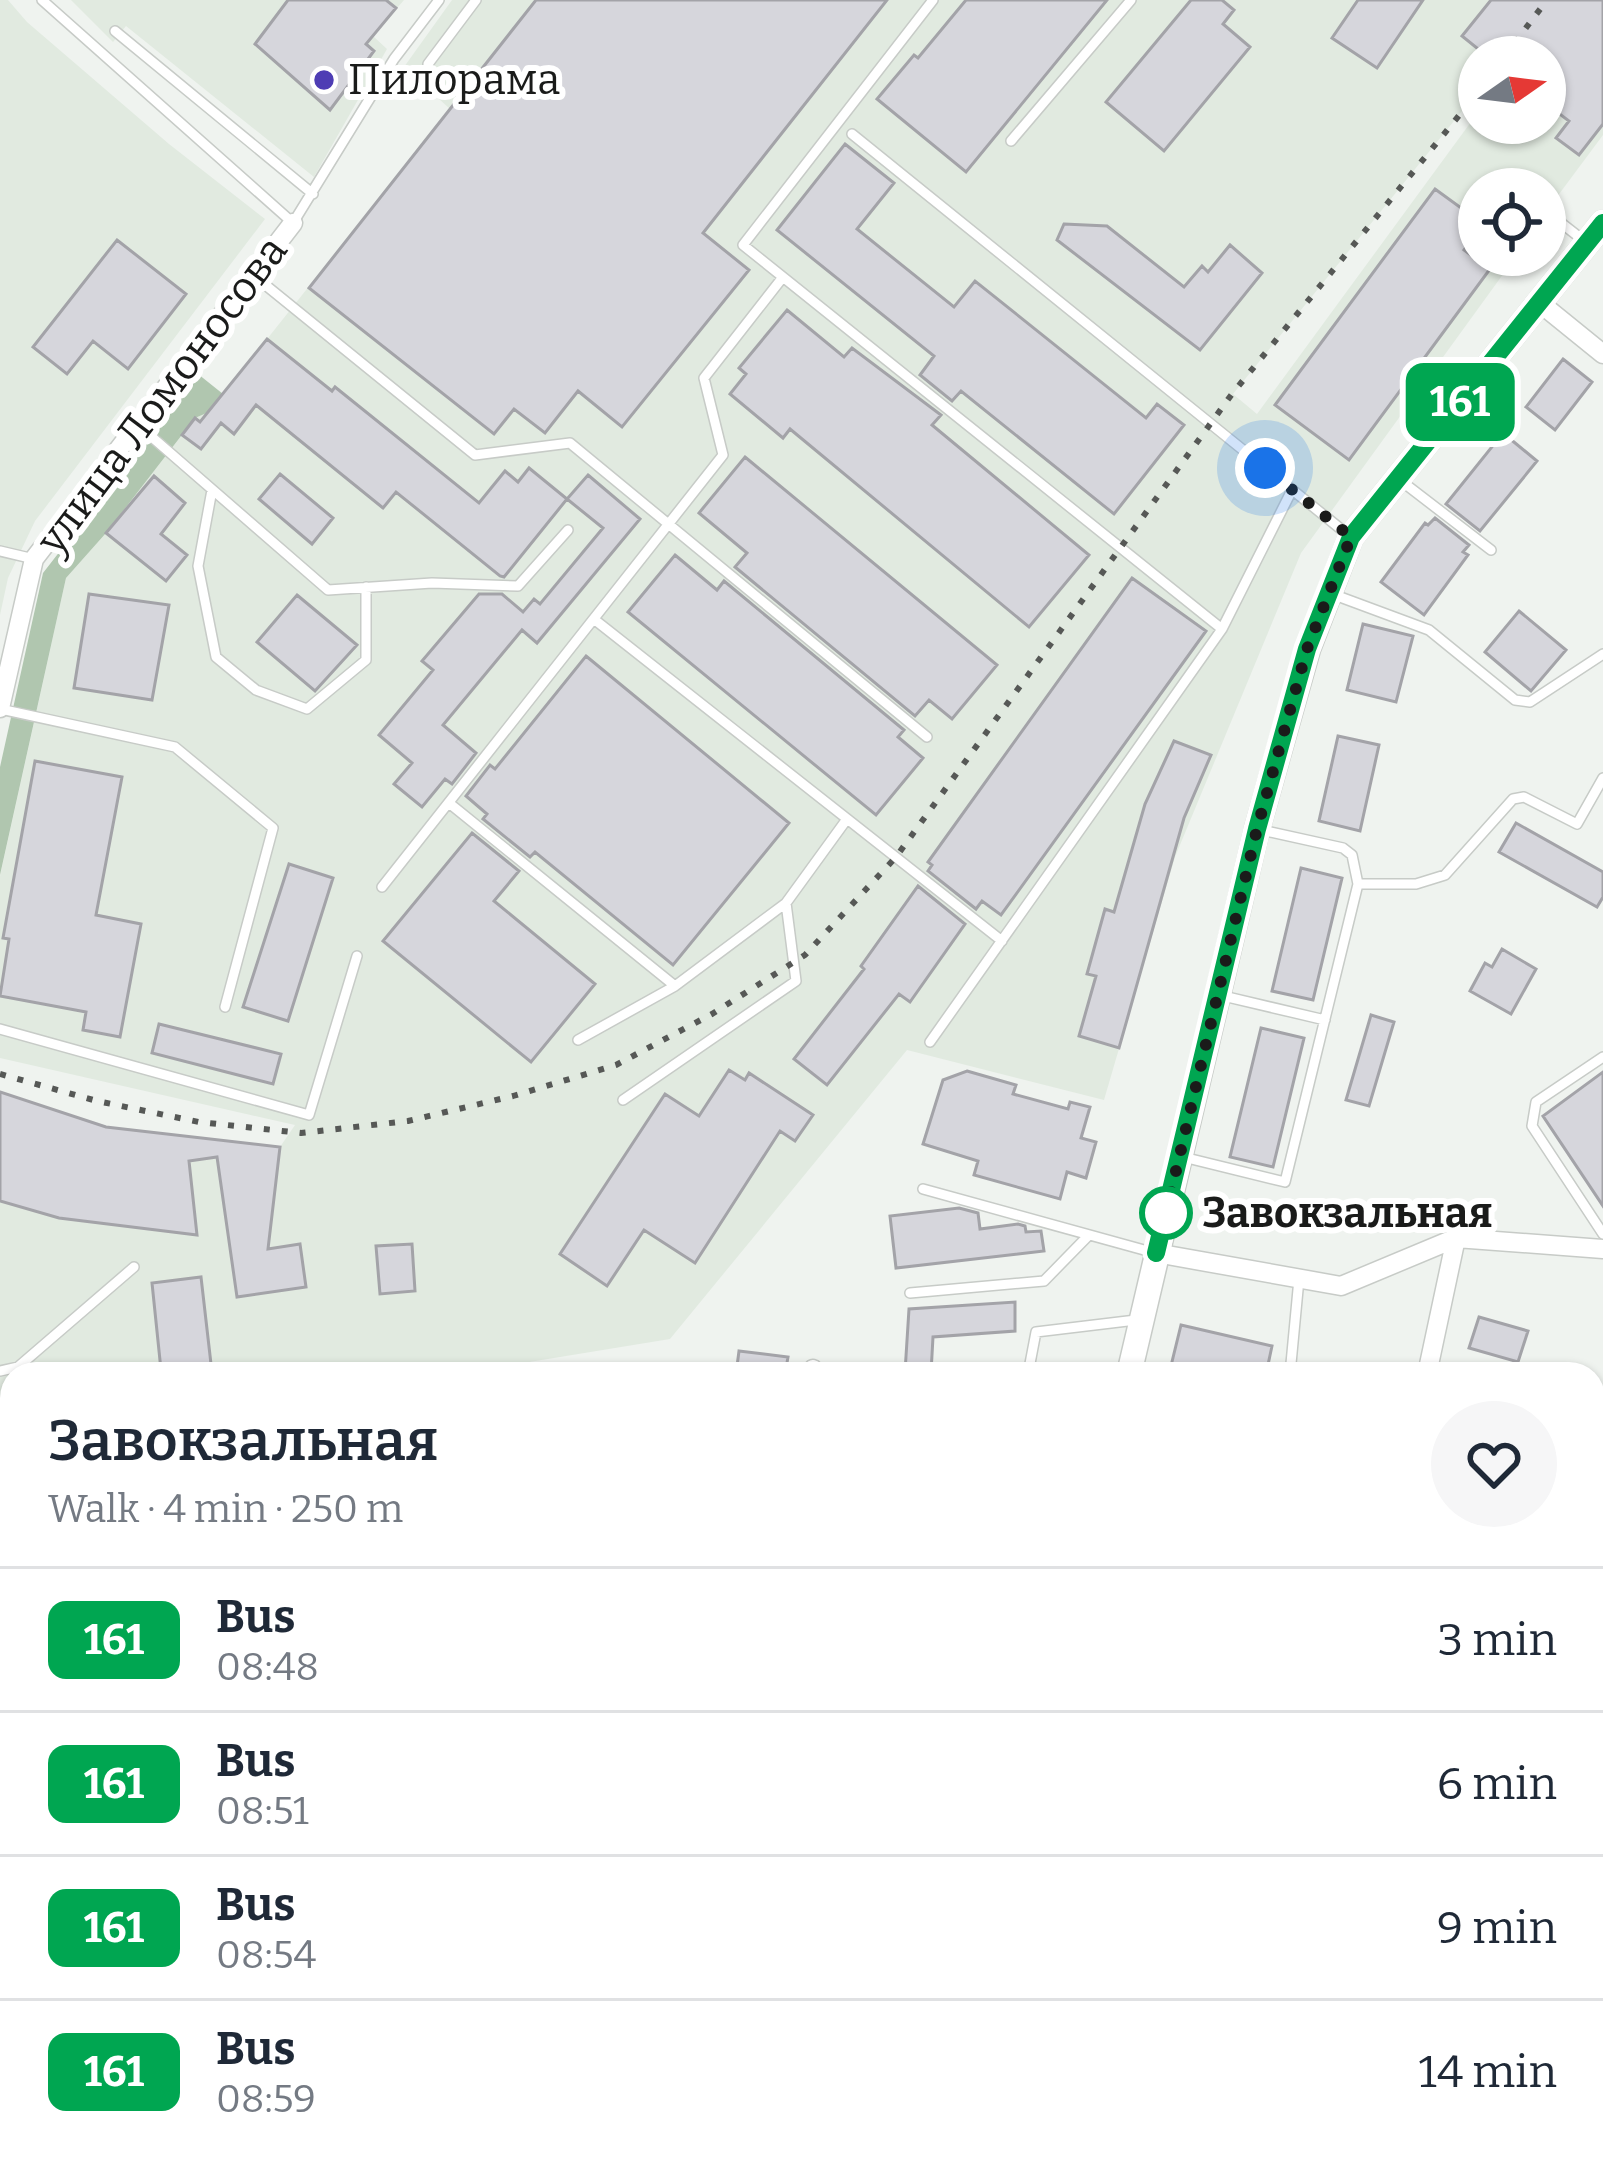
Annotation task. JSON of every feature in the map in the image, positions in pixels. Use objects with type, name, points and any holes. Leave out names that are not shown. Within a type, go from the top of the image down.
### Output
[{"type":"street","name":"улица Ломоносова","points":[[0,709],[34,559],[292,223]]},
{"type":"street","points":[[1132,1362],[1257,829],[1327,592],[1351,537],[1595,233]]},
{"type":"street","points":[[1540,303],[1603,354]]},
{"type":"street","points":[[1156,1253],[1341,1286],[1456,1238],[1603,1249]]},
{"type":"street","points":[[1429,1362],[1456,1238]]},
{"type":"lane","points":[[42,0],[292,223],[394,59],[440,0]]},
{"type":"lane","points":[[428,64],[476,0]]},
{"type":"lane","points":[[933,0],[743,245],[1222,629]]},
{"type":"lane","points":[[1012,141],[1131,0]]},
{"type":"lane","points":[[115,31],[313,194]]},
{"type":"lane","points":[[852,134],[1351,537]]},
{"type":"lane","points":[[1566,221],[1595,233]]},
{"type":"lane","points":[[253,275],[475,455],[570,443],[927,737]]},
{"type":"lane","points":[[382,887],[723,454],[704,377],[783,277]]},
{"type":"lane","points":[[138,424],[328,590],[432,583],[518,586],[568,530]]},
{"type":"lane","points":[[1398,478],[1491,550]]},
{"type":"lane","points":[[212,490],[198,566],[216,657],[256,690],[307,710],[367,660],[366,587]]},
{"type":"lane","points":[[930,1042],[1222,629],[1292,490]]},
{"type":"lane","points":[[0,551],[34,559]]},
{"type":"lane","points":[[1327,592],[1430,630],[1515,700],[1530,701],[1603,654]]},
{"type":"lane","points":[[595,620],[1001,940]]},
{"type":"lane","points":[[0,709],[175,747],[273,828],[225,1007]]},
{"type":"lane","points":[[1358,884],[1416,884],[1445,875],[1514,799],[1524,797],[1577,824],[1603,778]]},
{"type":"lane","points":[[449,803],[675,986]]},
{"type":"lane","points":[[578,1040],[675,986],[786,903],[847,819]]},
{"type":"lane","points":[[1179,1156],[1285,1182],[1358,884],[1356,867],[1343,848],[1257,829]]},
{"type":"lane","points":[[623,1100],[796,981],[786,903]]},
{"type":"lane","points":[[0,1029],[309,1115],[357,956]]},
{"type":"lane","points":[[1218,995],[1325,1020]]},
{"type":"lane","points":[[1603,1057],[1536,1102],[1532,1126],[1603,1234]]},
{"type":"lane","points":[[923,1189],[1156,1253]]},
{"type":"lane","points":[[910,1293],[1044,1281],[1088,1237]]},
{"type":"lane","points":[[24,1362],[134,1267]]},
{"type":"lane","points":[[1291,1362],[1299,1279]]},
{"type":"lane","points":[[1030,1362],[1036,1332],[1141,1320]]},
{"type":"shaded area","points":[[0,0],[8,0],[27,22],[169,144],[265,219],[35,521],[8,578],[0,615]]},
{"type":"shaded area","points":[[71,0],[404,0],[373,36],[387,49],[314,177],[126,26],[113,42]]},
{"type":"shaded area","points":[[452,0],[1547,0],[1520,36],[1458,36],[1458,116],[1233,394],[1257,414],[1458,140],[1458,144],[1566,144],[1566,36],[1603,0],[1603,135],[1566,185],[1566,168],[1458,168],[1458,276],[1502,276],[1301,553],[1175,857],[1104,1100],[907,1050],[670,1339],[530,1362],[0,1362],[0,1092],[106,1127],[280,1147],[295,1125],[0,1058],[0,876],[66,578],[195,418],[209,412],[450,109],[404,67]]},
{"type":"green space","points":[[198,374],[223,394],[209,412],[195,418],[66,578],[0,875],[0,767],[43,573]]},
{"type":"building","name":"Пилорама","points":[[288,0],[386,0],[396,8],[366,44],[374,51],[330,110],[255,44]]},
{"type":"building","points":[[536,0],[887,0],[703,233],[749,270],[622,427],[578,391],[545,433],[514,409],[494,434],[309,288]]},
{"type":"building","points":[[966,0],[1107,0],[966,172],[877,99]]},
{"type":"building","points":[[1191,0],[1222,0],[1234,10],[1223,24],[1250,47],[1164,151],[1106,102]]},
{"type":"building","points":[[1358,0],[1423,0],[1377,68],[1332,38]]},
{"type":"building","points":[[1491,0],[1603,0],[1603,124],[1579,155],[1564,144],[1569,121],[1566,36],[1462,36]]},
{"type":"building","points":[[845,144],[894,183],[857,229],[954,307],[975,281],[1146,418],[1157,404],[1184,425],[1114,514],[961,391],[952,401],[920,375],[934,356],[777,230]]},
{"type":"building","points":[[1435,189],[1458,206],[1458,276],[1485,276],[1349,460],[1275,405]]},
{"type":"building","points":[[1064,224],[1107,226],[1184,287],[1202,266],[1208,272],[1230,245],[1262,273],[1200,350],[1057,240]]},
{"type":"building","points":[[117,240],[186,294],[128,369],[93,341],[67,374],[33,347]]},
{"type":"building","points":[[787,310],[844,357],[852,348],[941,415],[932,425],[1089,555],[1029,627],[790,429],[783,438],[730,394],[746,374],[739,368]]},
{"type":"building","points":[[267,339],[332,391],[335,387],[479,503],[505,471],[518,482],[529,468],[567,499],[504,577],[396,492],[383,508],[256,405],[234,434],[221,423],[201,449],[182,435],[195,418],[200,422]]},
{"type":"building","points":[[1563,359],[1592,382],[1555,430],[1526,407]]},
{"type":"building","points":[[1503,433],[1537,461],[1480,531],[1446,504]]},
{"type":"building","points":[[745,457],[997,665],[952,719],[929,700],[915,716],[735,567],[747,553],[699,513]]},
{"type":"building","points":[[280,474],[333,518],[312,544],[259,499]]},
{"type":"building","points":[[588,475],[640,519],[537,643],[522,630],[443,725],[476,753],[452,784],[445,779],[422,807],[394,784],[412,763],[379,735],[433,670],[422,661],[479,594],[502,594],[523,612],[534,599],[540,604],[603,528],[567,499]]},
{"type":"building","points":[[154,476],[185,503],[161,534],[187,555],[166,581],[106,533]]},
{"type":"building","points":[[1435,518],[1469,545],[1463,552],[1468,555],[1424,615],[1381,582],[1425,523]]},
{"type":"building","points":[[675,555],[717,590],[724,581],[904,730],[898,737],[923,758],[876,815],[628,612]]},
{"type":"building","points":[[1132,578],[1206,631],[1001,915],[982,901],[976,909],[928,871],[932,865],[928,862]]},
{"type":"building","points":[[89,594],[169,605],[152,700],[74,688]]},
{"type":"building","points":[[297,595],[357,645],[315,691],[257,642]]},
{"type":"building","points":[[1519,611],[1566,650],[1531,691],[1485,652]]},
{"type":"building","points":[[1363,624],[1413,636],[1396,702],[1347,690]]},
{"type":"building","points":[[586,656],[789,823],[673,965],[535,852],[530,857],[483,819],[487,814],[466,796],[490,765],[495,769]]},
{"type":"building","points":[[1338,736],[1379,745],[1360,831],[1319,821]]},
{"type":"building","points":[[1174,741],[1211,755],[1184,818],[1119,1048],[1079,1036],[1096,976],[1087,974],[1105,909],[1114,912],[1145,804]]},
{"type":"building","points":[[35,761],[122,777],[96,915],[141,924],[120,1037],[83,1030],[86,1012],[0,996],[9,939],[3,938]]},
{"type":"building","points":[[1516,823],[1603,872],[1603,897],[1597,907],[1499,852]]},
{"type":"building","points":[[472,833],[519,871],[494,901],[595,984],[531,1062],[383,941]]},
{"type":"building","points":[[289,864],[333,878],[288,1021],[243,1007]]},
{"type":"building","points":[[1301,868],[1342,878],[1313,1000],[1272,991]]},
{"type":"building","points":[[918,886],[965,924],[910,1002],[899,994],[827,1085],[794,1059],[864,969],[861,966]]},
{"type":"building","points":[[1502,949],[1536,969],[1511,1014],[1470,991],[1485,963],[1492,967]]},
{"type":"building","points":[[1371,1015],[1394,1022],[1369,1106],[1346,1100]]},
{"type":"building","points":[[159,1024],[281,1054],[273,1084],[152,1053]]},
{"type":"building","points":[[1261,1028],[1304,1038],[1273,1167],[1230,1157]]},
{"type":"building","points":[[729,1070],[745,1080],[749,1073],[813,1115],[795,1141],[780,1131],[695,1263],[644,1230],[607,1286],[560,1254],[665,1094],[699,1116]]},
{"type":"building","points":[[967,1071],[1016,1085],[1013,1094],[1068,1109],[1070,1102],[1090,1107],[1081,1138],[1096,1142],[1086,1178],[1067,1172],[1060,1199],[974,1175],[978,1161],[923,1144],[943,1080]]},
{"type":"building","points":[[1603,1072],[1603,1206],[1543,1116]]},
{"type":"building","points":[[0,1092],[106,1127],[280,1147],[268,1249],[300,1244],[306,1287],[237,1297],[217,1157],[189,1161],[197,1235],[59,1218],[0,1201]]},
{"type":"building","points":[[959,1208],[978,1213],[980,1229],[1018,1224],[1026,1232],[1041,1231],[1044,1251],[896,1268],[890,1216]]},
{"type":"building","points":[[412,1244],[415,1291],[380,1294],[376,1246]]},
{"type":"building","points":[[201,1277],[211,1362],[160,1362],[152,1283]]},
{"type":"building","points":[[1015,1302],[1015,1331],[933,1337],[932,1362],[906,1362],[909,1309]]},
{"type":"building","points":[[1479,1317],[1528,1331],[1518,1362],[1469,1348]]},
{"type":"building","points":[[1181,1325],[1272,1346],[1269,1362],[1172,1362]]},
{"type":"building","points":[[739,1351],[788,1357],[787,1362],[738,1362]]},
{"type":"railway","points":[[1520,36],[1547,0]]},
{"type":"railway","points":[[0,1074],[199,1122],[301,1133],[408,1121],[616,1065],[712,1014],[805,955],[896,857],[1232,394],[1458,117]]},
{"type":"bus line","name":"161","points":[[1156,1253],[1257,829],[1327,592],[1351,537],[1603,223]]},
{"type":"place","name":"Пилорама","points":[[324,80]]},
{"type":"place","name":"Завокзальная","points":[[1166,1213]]},
{"type":"route","points":[[1166,1213],[1257,829],[1307,649],[1351,537],[1265,468]]}]
